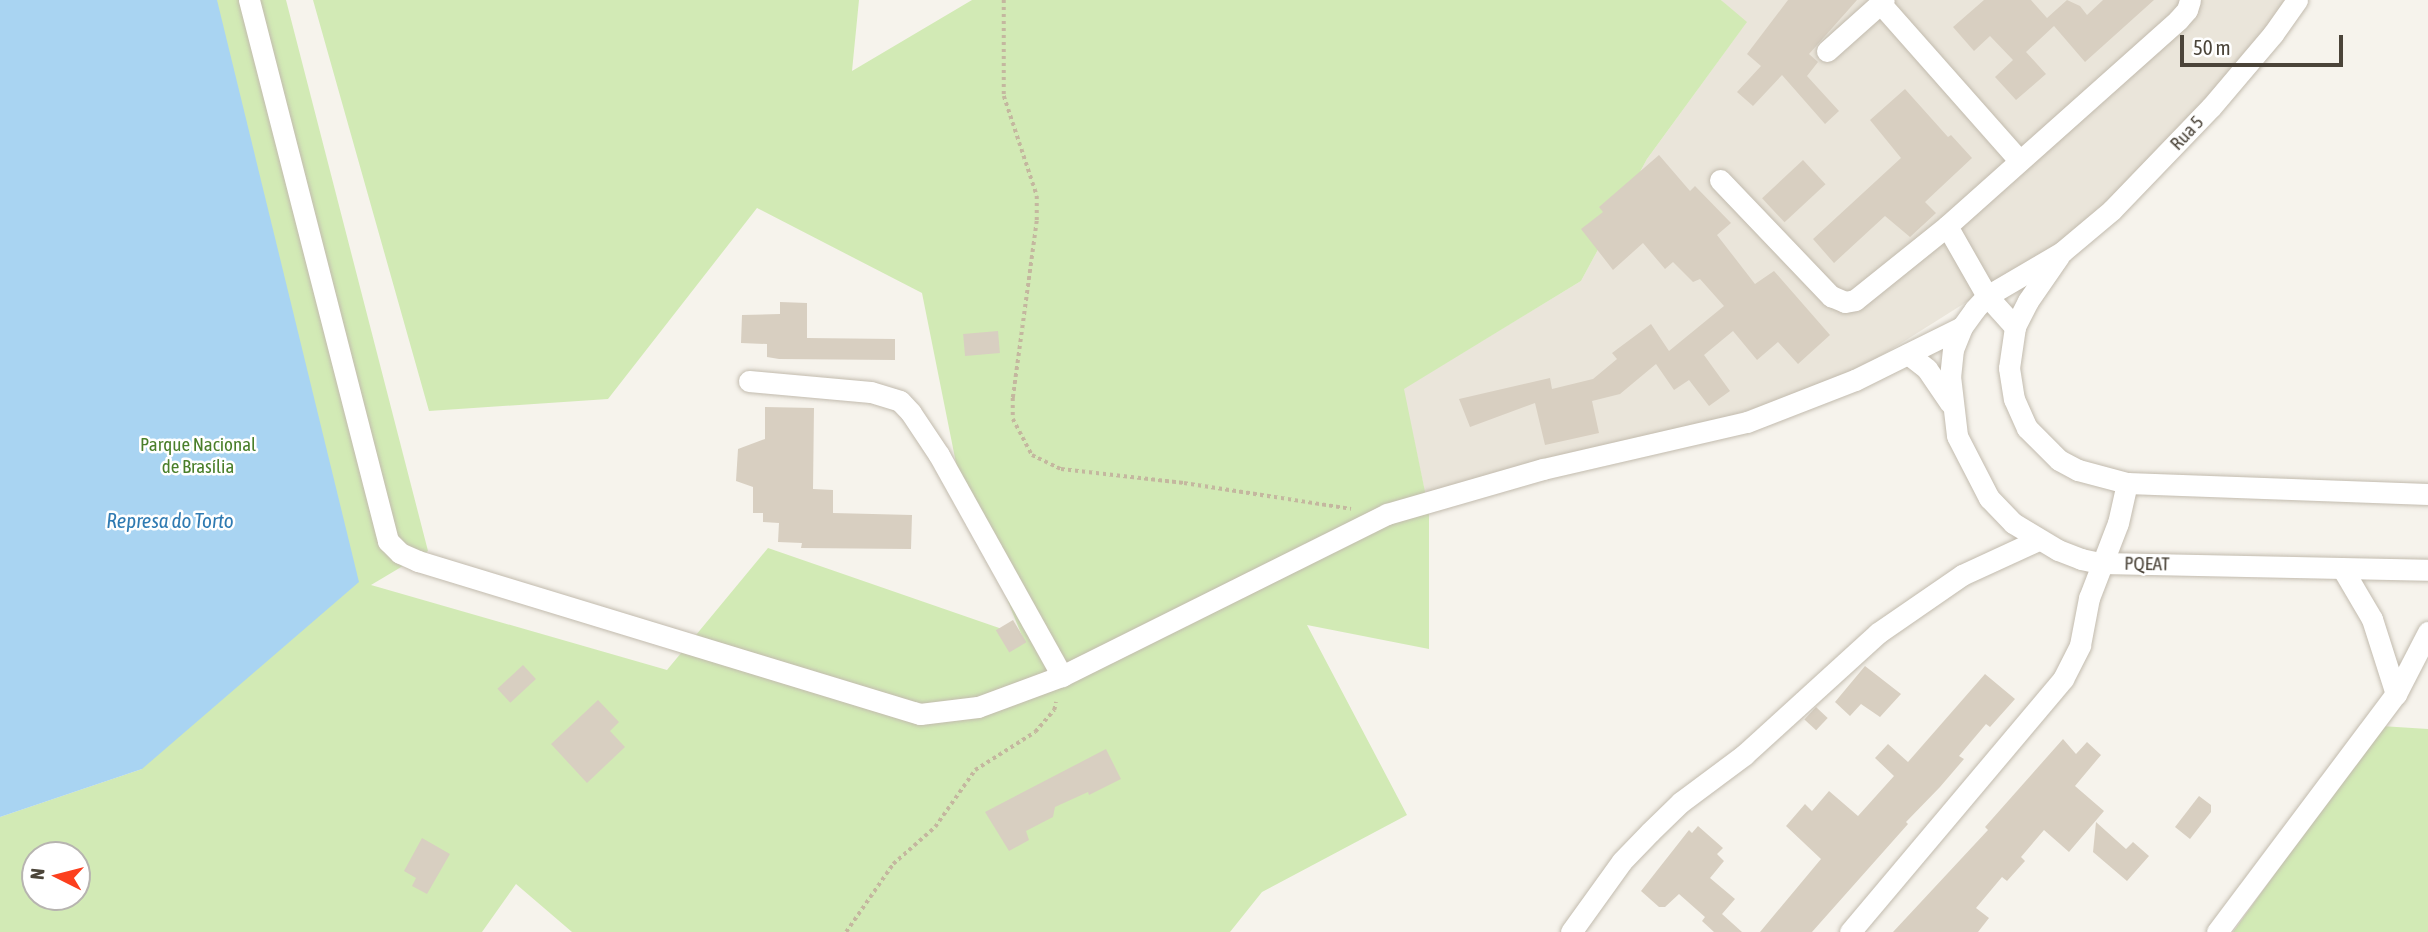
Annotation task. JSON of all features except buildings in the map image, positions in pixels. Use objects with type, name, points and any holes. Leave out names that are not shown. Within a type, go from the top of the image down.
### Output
[{"type":"street","points":[[249,0],[388,541],[400,553],[418,561],[920,713],[978,707],[1062,676],[1387,514],[1543,469],[1747,422],[1810,400],[1962,327]]},
{"type":"street","points":[[1720,180],[1831,296],[1846,302],[1862,296],[1947,226],[2178,20],[2187,10],[2190,0]]},
{"type":"street","name":"Rua 5","points":[[2062,252],[2112,211],[2156,168],[2229,86],[2297,0]]},
{"type":"street","points":[[1827,51],[1882,2],[2019,160]]},
{"type":"street","points":[[1947,226],[1987,296],[2015,327]]},
{"type":"street","points":[[1952,405],[1950,376],[1954,349],[1962,327],[1987,296],[2062,252]]},
{"type":"street","points":[[2062,252],[2028,301],[2015,327],[2009,368],[2014,399],[2027,428],[2059,460],[2078,470],[2127,484],[2428,494]]},
{"type":"street","points":[[1908,354],[1927,369],[1952,405]]},
{"type":"street","points":[[749,382],[871,392],[900,401],[939,455],[1062,676]]},
{"type":"street","name":"PQEAT","points":[[1952,405],[1964,454],[1989,498],[2013,523],[2057,550],[2100,563],[2428,570]]},
{"type":"street","points":[[1850,932],[2063,679],[2080,645],[2089,598],[2100,563],[2115,532],[2127,484]]},
{"type":"street","points":[[1571,932],[1622,861],[1666,817],[1744,755],[1878,633],[1962,575],[2038,540]]},
{"type":"street","points":[[2342,568],[2372,619],[2396,694]]},
{"type":"street","points":[[2217,932],[2396,694],[2428,632]]},
{"type":"path","points":[[1004,0],[1004,96],[1037,196],[1037,221],[1013,398],[1013,419],[1032,455],[1060,469],[1184,483],[1387,514]]},
{"type":"path","points":[[846,932],[893,864],[935,827],[975,771],[1035,732],[1054,710],[1062,676]]},
{"type":"shaded area","points":[[1721,0],[2290,0],[2141,192],[1841,381],[1429,511],[1403,389],[1581,281],[1647,159],[1746,23]]},
{"type":"green space","name":"Parque Nacional de Brasília","points":[[0,0],[286,0],[428,551],[371,585],[667,670],[768,548],[1022,636],[960,483],[922,293],[757,208],[608,399],[429,411],[313,0],[859,0],[852,71],[972,0],[1721,0],[1747,22],[1647,159],[1581,281],[1404,389],[1429,511],[1429,649],[1307,625],[1407,815],[1262,892],[1230,932],[572,932],[516,884],[482,932],[0,932],[0,817],[142,769]]},
{"type":"green space","points":[[2381,726],[2428,729],[2428,932],[2233,932]]},
{"type":"water","name":"Represa do Torto","points":[[0,0],[217,0],[359,582],[142,769],[0,817]]}]
